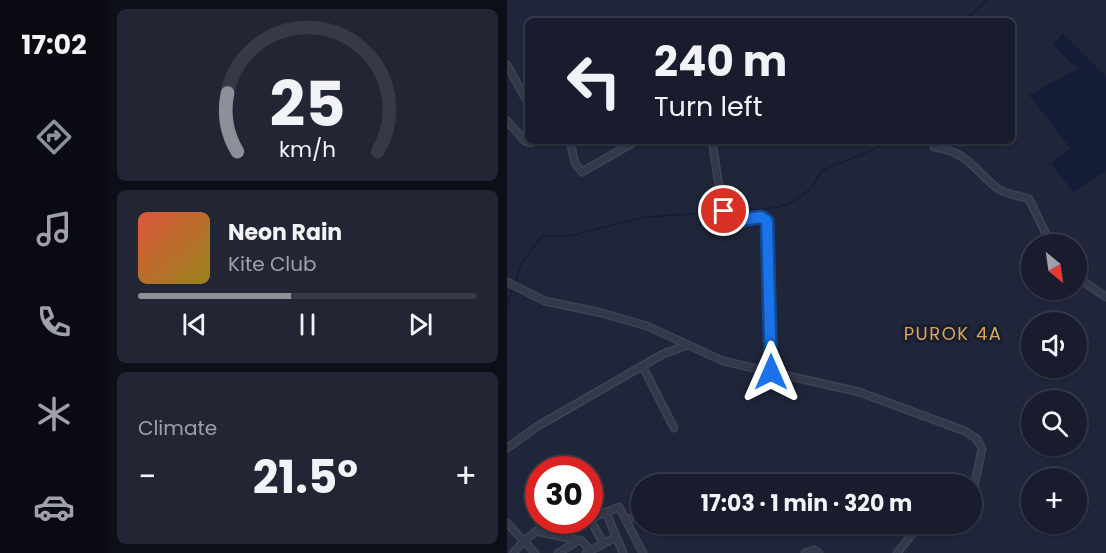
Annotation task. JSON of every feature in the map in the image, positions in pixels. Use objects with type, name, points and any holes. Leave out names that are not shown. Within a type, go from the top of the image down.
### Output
[{"type":"street","points":[[507,65],[525,98]]},
{"type":"street","points":[[507,121],[525,141]]},
{"type":"street","points":[[571,144],[575,163],[582,172],[631,144]]},
{"type":"street","points":[[712,144],[722,205],[727,218],[736,222],[763,217],[767,221],[771,372]]},
{"type":"street","points":[[934,147],[951,149],[981,170],[998,189],[1029,199],[1046,234]]},
{"type":"street","points":[[507,282],[558,305],[634,322],[723,361],[872,396],[973,435],[983,449],[977,474]]},
{"type":"street","points":[[1087,284],[1106,297]]},
{"type":"street","points":[[507,448],[538,426],[663,354],[688,345]]},
{"type":"street","points":[[643,367],[674,428]]},
{"type":"street","points":[[603,513],[619,507],[643,553]]},
{"type":"street","points":[[606,512],[622,552]]},
{"type":"street","points":[[626,520],[631,518]]},
{"type":"street","points":[[507,523],[535,553]]},
{"type":"street","points":[[513,553],[532,534]]},
{"type":"street","points":[[550,534],[579,540],[588,552],[616,537]]},
{"type":"street","points":[[598,534],[603,543]]},
{"type":"street","points":[[897,553],[912,534]]},
{"type":"street","points":[[558,553],[579,540]]},
{"type":"street","points":[[805,553],[814,550],[819,553]]},
{"type":"water","points":[[1063,33],[1106,76],[1106,171],[1073,192],[1051,163],[1070,148],[1029,95],[1078,69],[1053,45]]},
{"type":"waterway","points":[[967,18],[987,0]]},
{"type":"waterway","points":[[728,210],[782,206],[811,188],[822,171],[883,144]]},
{"type":"waterway","points":[[515,282],[521,264],[542,236],[570,236],[645,217],[693,214]]},
{"type":"waterway","points":[[507,306],[513,287]]},
{"type":"district","name":"PUROK 4A","points":[[953,334]]},
{"type":"route","points":[[724,211],[728,220],[736,222],[761,217],[766,218],[767,221],[770,253],[771,372]]}]
